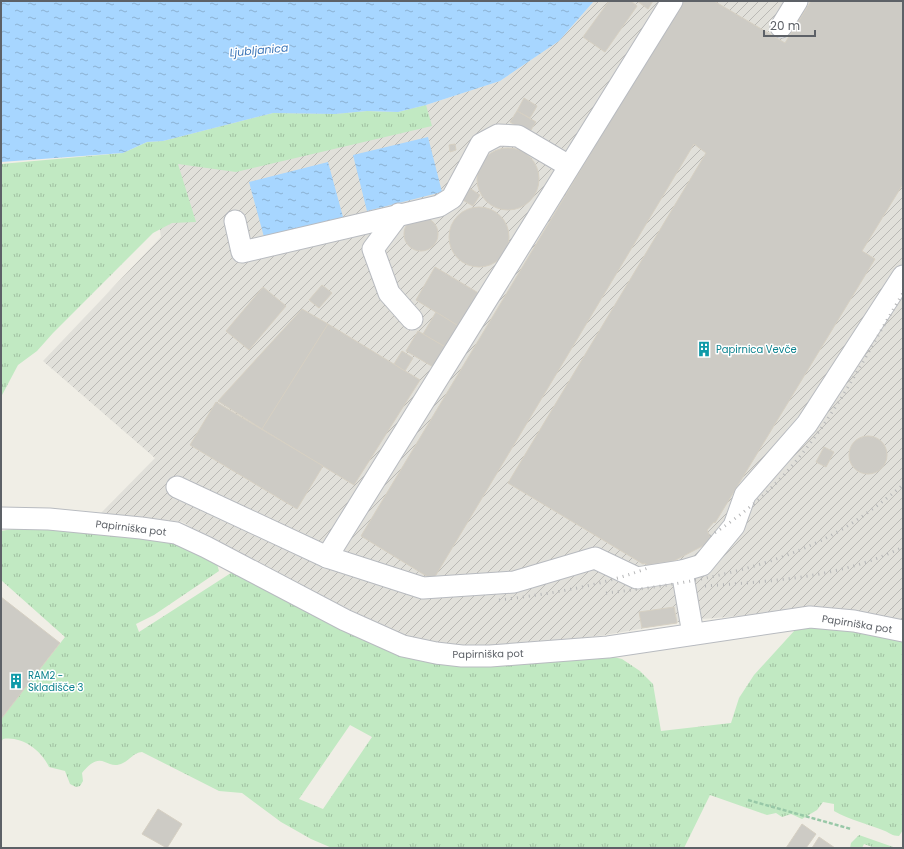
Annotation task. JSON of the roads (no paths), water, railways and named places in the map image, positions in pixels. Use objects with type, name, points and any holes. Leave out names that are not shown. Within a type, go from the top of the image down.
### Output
[{"type":"street","points":[[327,557],[672,1]]},
{"type":"street","points":[[781,26],[797,1]]},
{"type":"street","points":[[235,221],[242,252],[399,214],[439,206],[452,198],[481,144],[498,135],[518,136],[569,166]]},
{"type":"street","points":[[399,214],[373,249],[389,293],[412,319]]},
{"type":"street","points":[[177,487],[327,557],[423,588],[514,582],[595,558],[636,578],[682,571],[702,565],[734,526],[745,495],[807,424],[903,276]]},
{"type":"street","name":"Papirniška pot","points":[[1,518],[49,519],[176,533],[206,547],[345,620],[403,646],[436,653],[462,656],[490,656],[601,648],[810,617],[854,621],[903,631]]},
{"type":"street","points":[[682,571],[693,634]]},
{"type":"water","name":"Ljubljanica","points":[[1,1],[594,1],[559,41],[500,81],[426,105],[398,112],[367,111],[335,114],[273,113],[163,141],[147,142],[123,153],[1,162]]},
{"type":"water","points":[[428,137],[442,192],[367,211],[353,155]]},
{"type":"water","points":[[328,162],[343,217],[264,237],[249,182]]},
{"type":"railway","points":[[710,536],[740,515],[768,491],[808,446],[842,397],[903,293]]},
{"type":"railway","points":[[606,593],[690,581],[719,575],[774,560],[800,550],[836,533],[866,514],[903,485]]},
{"type":"railway","points":[[705,586],[781,580],[831,572],[879,557],[903,547]]},
{"type":"railway","points":[[499,600],[575,588],[612,580],[648,568]]},
{"type":"place","name":"Papirnica Vevče","points":[[704,349]]},
{"type":"place","name":"RAM2 - Skladišče 3","points":[[16,681]]}]
